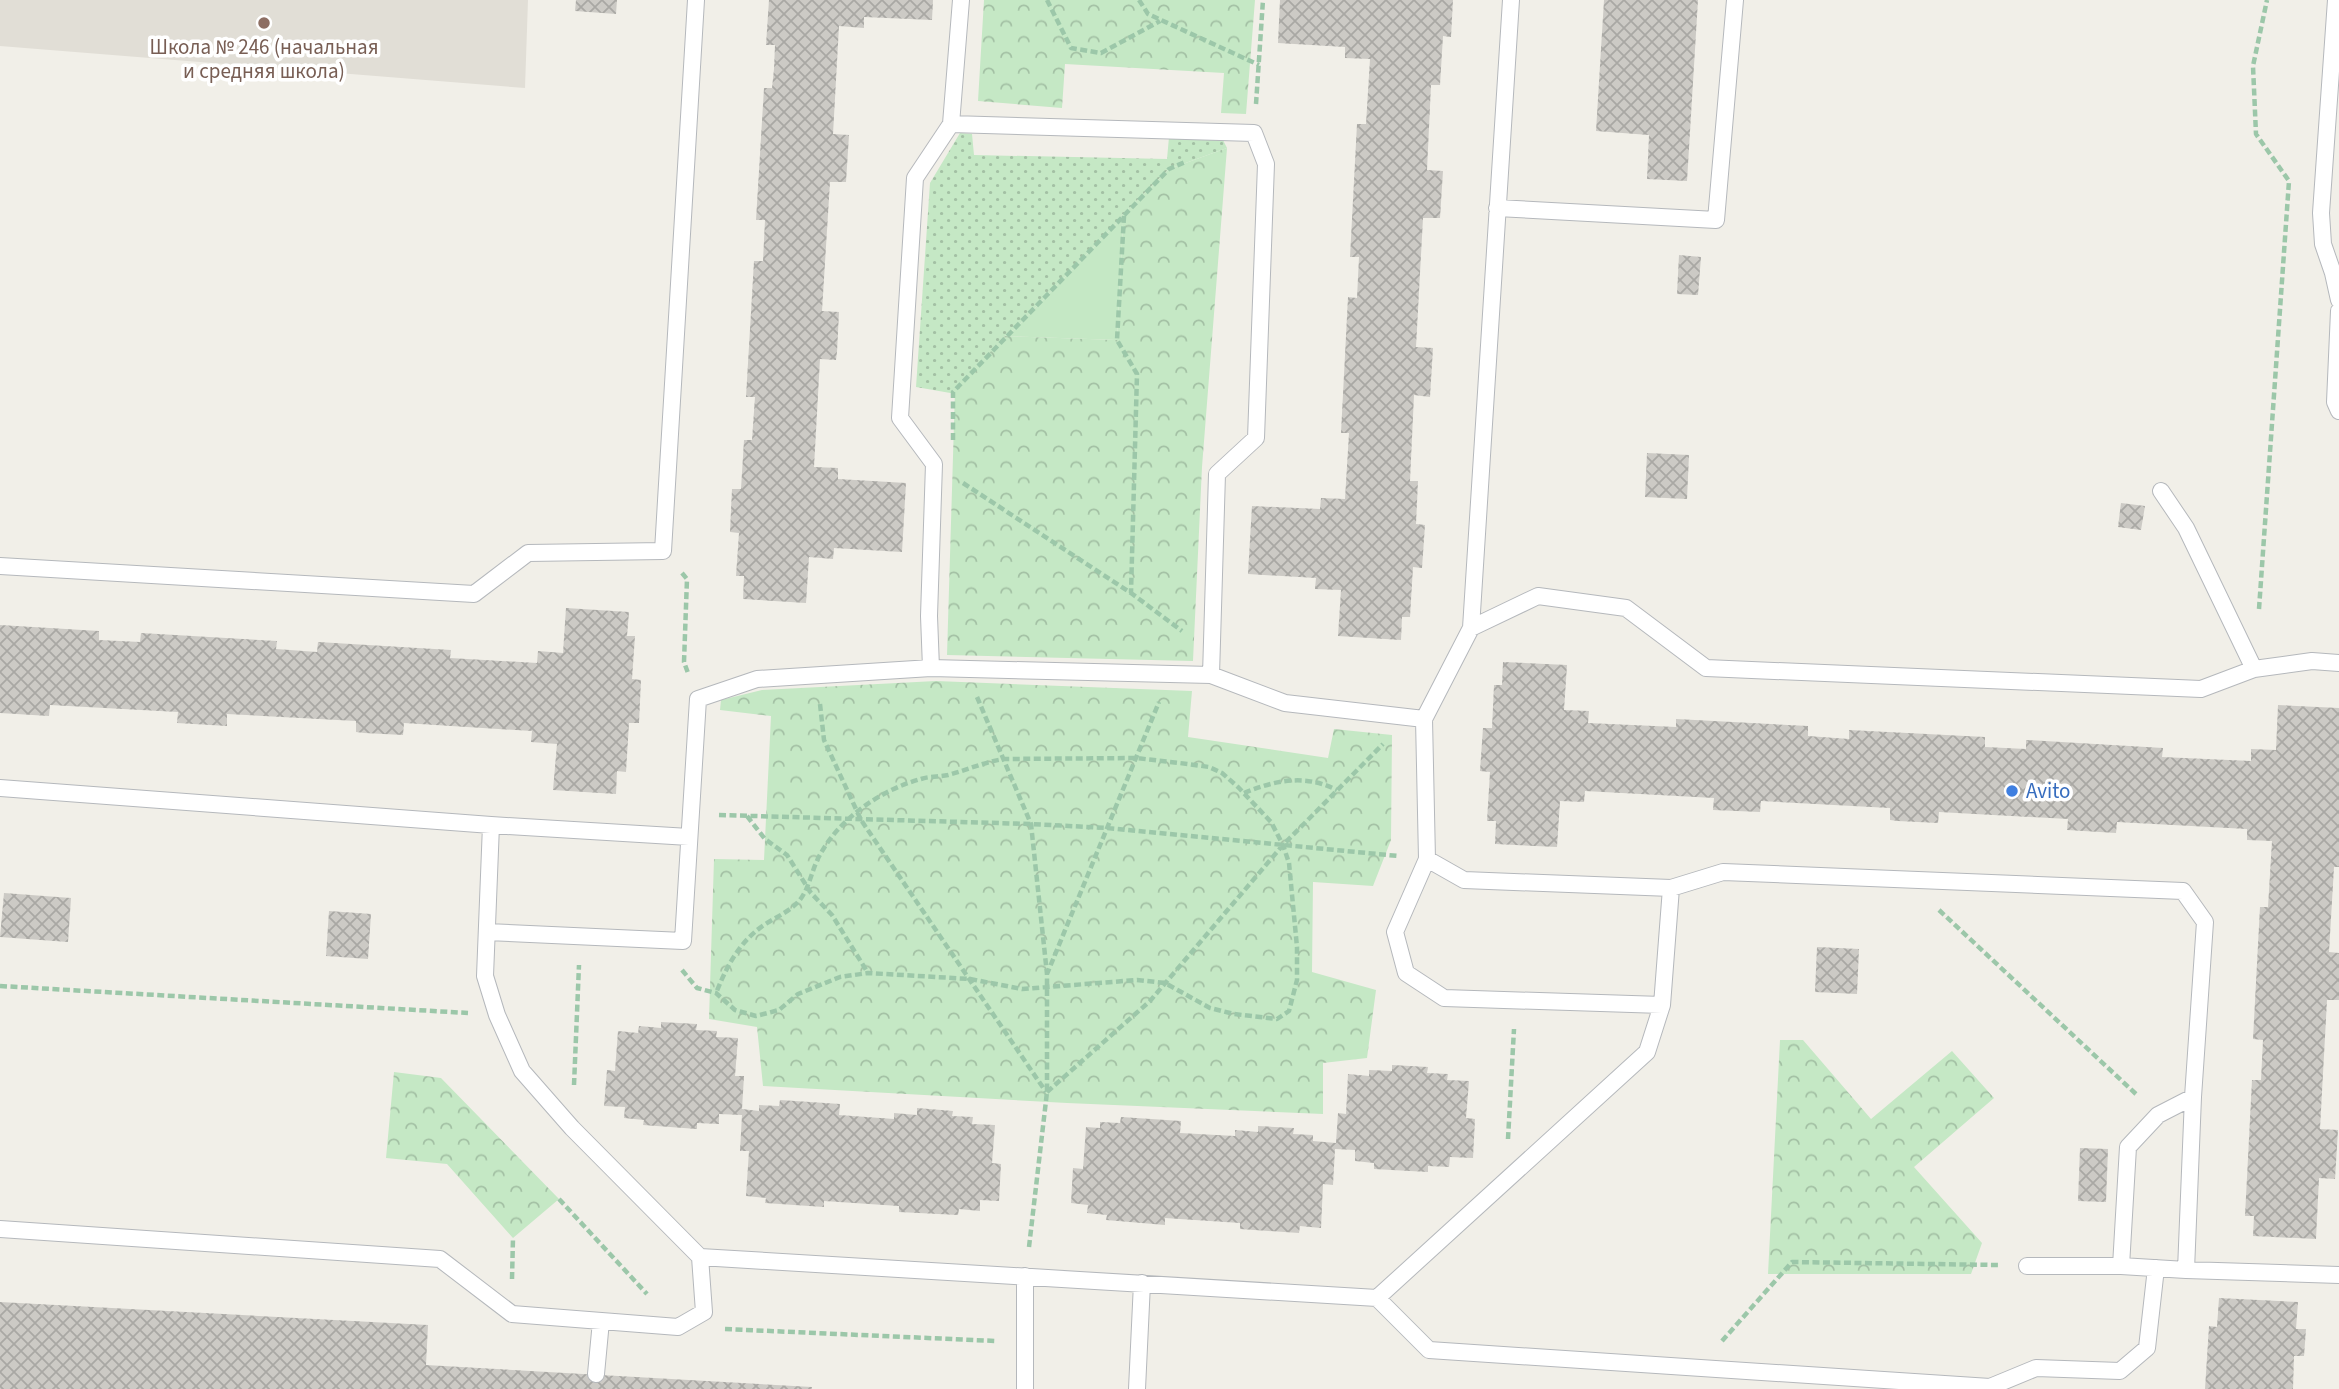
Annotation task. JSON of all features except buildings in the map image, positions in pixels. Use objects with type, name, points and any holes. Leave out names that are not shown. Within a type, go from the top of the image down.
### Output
[{"type":"lane","points":[[0,566],[474,594],[528,553],[663,551],[696,0]]},
{"type":"lane","points":[[931,668],[929,616],[934,464],[900,418],[915,178],[951,124],[961,0]]},
{"type":"lane","points":[[1511,0],[1471,628],[1416,719],[1427,859],[1395,932],[1406,973],[1444,998],[1662,1004]]},
{"type":"lane","points":[[1497,208],[1716,220],[1735,0]]},
{"type":"lane","points":[[2336,0],[2321,213],[2323,244],[2339,300]]},
{"type":"lane","points":[[951,124],[1254,132],[1266,164],[1256,438],[1217,474],[1211,675]]},
{"type":"lane","points":[[2339,311],[2335,402],[2339,411]]},
{"type":"lane","points":[[2161,491],[2186,528],[2254,669]]},
{"type":"lane","points":[[1471,628],[1538,596],[1626,608],[1706,668],[2201,688],[2254,669],[2312,661],[2339,663]]},
{"type":"lane","points":[[487,932],[683,941],[698,699],[757,679],[931,668],[1211,675],[1285,703],[1416,719]]},
{"type":"lane","points":[[0,788],[689,837]]},
{"type":"lane","points":[[0,1229],[440,1259],[512,1314],[678,1327],[704,1312],[699,1257],[572,1128],[522,1070],[497,1015],[485,976],[491,825]]},
{"type":"lane","points":[[1427,859],[1464,880],[1671,888],[1723,872],[2183,891],[2205,922],[2193,1097],[2186,1270]]},
{"type":"lane","points":[[1377,1298],[1647,1052],[1662,1004],[1671,888]]},
{"type":"lane","points":[[2121,1266],[2128,1147],[2158,1115],[2193,1097]]},
{"type":"lane","points":[[699,1257],[1377,1298],[1429,1350],[1990,1387],[2035,1368],[2120,1371],[2147,1349],[2156,1268]]},
{"type":"lane","points":[[2027,1266],[2121,1266],[2339,1275]]},
{"type":"lane","points":[[1025,1276],[1025,1389]]},
{"type":"lane","points":[[1137,1389],[1142,1283]]},
{"type":"lane","points":[[596,1374],[601,1321]]},
{"type":"path","points":[[1047,0],[1071,48],[1101,53],[1160,21]]},
{"type":"path","points":[[1139,0],[1148,14],[1160,21],[1259,65]]},
{"type":"path","points":[[1254,132],[1263,0]]},
{"type":"path","points":[[2258,613],[2290,181],[2256,134],[2252,66],[2267,0]]},
{"type":"path","points":[[953,448],[953,393],[1169,169],[1192,159]]},
{"type":"path","points":[[1124,216],[1117,340],[1137,374],[1131,593]]},
{"type":"path","points":[[959,481],[1131,593],[1212,653]]},
{"type":"path","points":[[663,551],[687,579],[684,662],[698,699]]},
{"type":"path","points":[[966,669],[1031,824],[1048,974],[1047,1093],[1025,1276]]},
{"type":"path","points":[[1048,974],[1171,673]]},
{"type":"path","points":[[816,677],[824,740],[861,820],[1047,1093]]},
{"type":"path","points":[[1047,1093],[1150,1001],[1283,845],[1336,790],[1416,719]]},
{"type":"path","points":[[675,965],[697,988],[716,993],[735,1010],[756,1016],[779,1010],[797,994],[840,977],[868,973],[970,979],[1022,989],[1137,980],[1165,984],[1210,1008],[1277,1019],[1289,1012],[1297,980],[1294,900],[1289,863],[1271,822],[1244,793],[1222,774],[1209,767],[1136,758],[1004,759],[986,762],[947,776],[923,778],[871,800],[857,811],[834,834],[821,853],[801,898],[747,938],[728,962],[716,993]]},
{"type":"path","points":[[1244,793],[1286,780],[1306,779],[1336,790]]},
{"type":"path","points":[[691,815],[1107,828],[1427,859]]},
{"type":"path","points":[[747,816],[765,839],[787,855],[806,886],[832,915],[868,973]]},
{"type":"path","points":[[1905,879],[2158,1115]]},
{"type":"path","points":[[572,1128],[581,936]]},
{"type":"path","points":[[0,986],[497,1015]]},
{"type":"path","points":[[1506,1180],[1516,1000]]},
{"type":"path","points":[[559,1199],[678,1327],[1025,1343]]},
{"type":"path","points":[[1698,1368],[1791,1262],[2027,1266]]},
{"type":"shaded area","name":"Школа № 246 (начальная и средняя школа)","points":[[0,0],[528,0],[525,88],[0,46]]},
{"type":"green space","points":[[984,0],[1255,0],[1246,114],[1221,113],[1224,73],[1065,64],[1062,108],[978,101]]},
{"type":"green space","points":[[960,133],[972,134],[974,155],[1167,159],[1169,137],[1223,140],[1227,148],[1169,169],[1015,329],[1005,336],[956,394],[916,387],[930,183]]},
{"type":"green space","points":[[1227,148],[1202,467],[1193,661],[947,655],[955,390],[1005,336],[1117,340],[1123,223],[1121,216],[1169,169]]},
{"type":"green space","points":[[1121,216],[1123,223],[1117,340],[1005,336],[1015,329]]},
{"type":"green space","points":[[936,681],[1192,691],[1188,737],[1328,758],[1334,729],[1392,735],[1391,840],[1373,886],[1313,882],[1312,972],[1376,990],[1367,1058],[1323,1063],[1323,1114],[763,1086],[757,1027],[709,1019],[714,859],[764,860],[771,716],[720,710],[721,700],[762,690]]},
{"type":"green space","points":[[1780,1040],[1803,1040],[1871,1119],[1952,1051],[1994,1098],[1914,1167],[1982,1243],[1971,1274],[1768,1274]]},
{"type":"green space","points":[[394,1072],[441,1078],[559,1199],[513,1238],[447,1164],[386,1158]]},
{"type":"place","name":"Школа № 246 (начальная и средняя школа)","points":[[264,23]]},
{"type":"place","name":"Avito","points":[[2012,791]]}]
